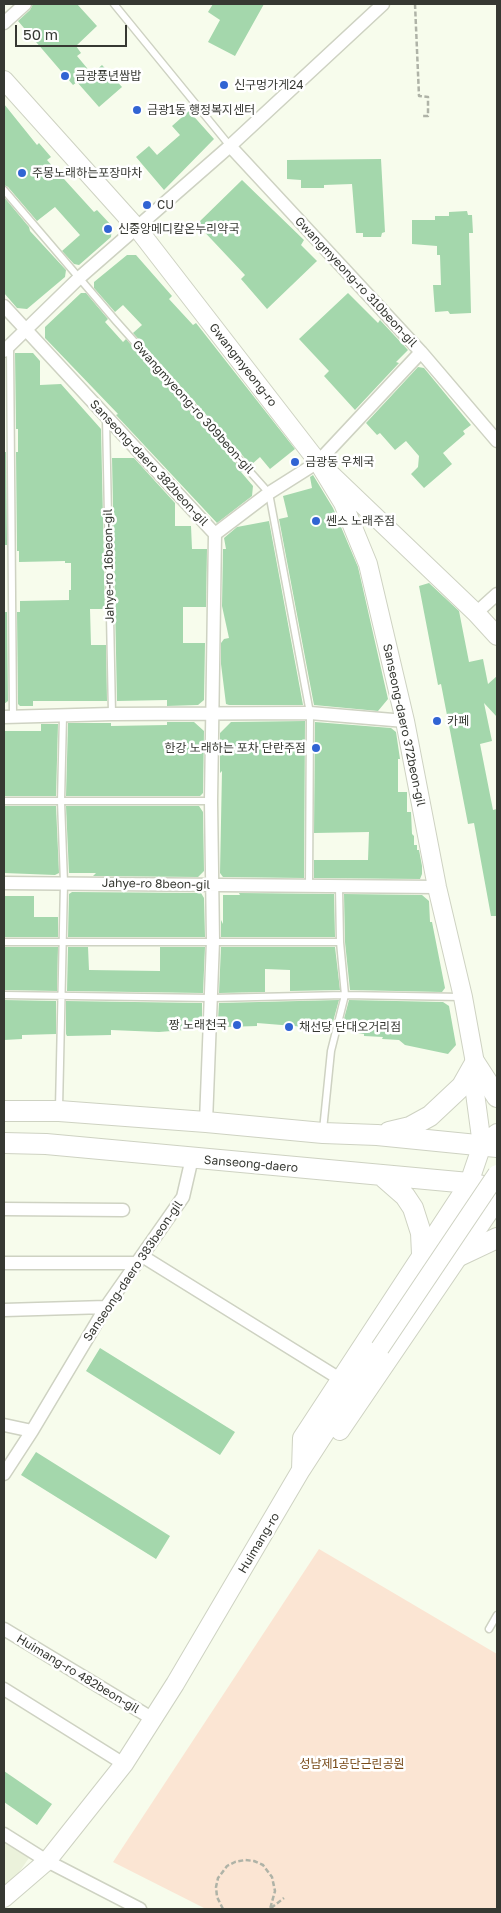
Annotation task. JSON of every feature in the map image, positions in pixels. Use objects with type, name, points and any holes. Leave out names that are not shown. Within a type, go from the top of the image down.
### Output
[{"type":"main road","name":"Gwangmyeong-ro","points":[[4,80],[137,228],[318,462],[476,613],[497,636]]},
{"type":"main road","name":"Sanseong-daero 372beon-gil","points":[[318,462],[343,503],[368,564],[404,721],[437,886],[463,997],[475,1063],[476,1092],[492,1142]]},
{"type":"main road","points":[[377,1135],[410,1127],[430,1116],[462,1086],[475,1063],[497,1097]]},
{"type":"main road","points":[[4,1111],[59,1111],[323,1133],[492,1142],[469,1183],[302,1438],[302,1470]]},
{"type":"main road","name":"Sanseong-daero","points":[[4,1143],[46,1144],[469,1183],[497,1189]]},
{"type":"main road","name":"Huimang-ro","points":[[4,1898],[47,1862],[124,1764],[175,1684],[302,1470],[380,1348],[497,1174]]},
{"type":"main road","points":[[381,1175],[405,1196],[413,1208],[421,1233],[422,1254]]},
{"type":"main road","points":[[302,1470],[328,1448],[497,1200]]},
{"type":"main road","points":[[459,1256],[497,1238]]},
{"type":"street","points":[[4,23],[25,4]]},
{"type":"street","points":[[7,348],[79,278],[230,146],[383,4]]},
{"type":"street","name":"Gwangmyeong-ro 310beon-gil","points":[[230,146],[421,352],[318,462]]},
{"type":"street","name":"Sanseong-daero 382beon-gil","points":[[4,306],[214,534],[211,801],[213,941],[206,1122]]},
{"type":"street","points":[[421,352],[497,441]]},
{"type":"street","points":[[214,534],[269,493],[318,462]]},
{"type":"street","points":[[476,613],[497,594]]},
{"type":"street","points":[[8,717],[112,714],[310,713],[404,721]]},
{"type":"street","name":"Jahye-ro 8beon-gil","points":[[4,883],[339,887],[437,886]]},
{"type":"street","name":"Sanseong-daero 383beon-gil","points":[[4,1474],[106,1307],[183,1197],[192,1158]]},
{"type":"street","points":[[4,1209],[122,1210]]},
{"type":"street","points":[[4,1263],[139,1259],[340,1379]]},
{"type":"street","points":[[4,1310],[106,1307]]},
{"type":"street","points":[[4,1425],[32,1431]]},
{"type":"street","name":"Huimang-ro 482beon-gil","points":[[4,1629],[153,1719]]},
{"type":"street","points":[[4,1689],[124,1764]]},
{"type":"street","points":[[4,1834],[47,1862],[140,1909]]},
{"type":"lane","points":[[114,4],[230,146]]},
{"type":"lane","name":"Gwangmyeong-ro 309beon-gil","points":[[4,190],[116,322],[269,493]]},
{"type":"lane","points":[[7,348],[12,645],[8,717]]},
{"type":"lane","name":"Jahye-ro 16beon-gil","points":[[106,418],[112,714]]},
{"type":"lane","points":[[269,493],[310,713],[308,886]]},
{"type":"lane","points":[[4,645],[12,645]]},
{"type":"lane","points":[[59,1111],[64,883],[61,801],[63,716]]},
{"type":"lane","points":[[4,800],[211,801]]},
{"type":"lane","points":[[323,1133],[331,1051],[345,995],[340,942],[339,887]]},
{"type":"lane","points":[[4,942],[340,942]]},
{"type":"lane","points":[[4,995],[212,998],[345,995],[463,997]]},
{"type":"lane","points":[[489,1629],[497,1615]]},
{"type":"path","points":[[415,4],[419,96],[428,97],[428,116],[421,116]]},
{"type":"path","points":[[223,1909],[217,1896],[218,1878],[223,1870],[231,1864],[245,1860],[263,1865],[272,1877],[275,1891],[270,1909]]},
{"type":"path","points":[[270,1909],[284,1898]]},
{"type":"shaded area","points":[[4,1839],[31,1855],[4,1894]]},
{"type":"green space","name":"성남제1공단근린공원","points":[[319,1549],[497,1654],[497,1909],[206,1909],[113,1862]]},
{"type":"building","points":[[33,4],[77,4],[97,26],[76,46],[81,53],[77,56],[92,74],[102,65],[122,87],[99,107],[77,82],[73,85],[18,21],[30,10]]},
{"type":"building","points":[[213,4],[264,4],[235,56],[208,42],[220,20],[208,12]]},
{"type":"building","points":[[4,104],[37,145],[39,143],[51,157],[47,160],[94,212],[97,210],[112,226],[111,237],[79,265],[74,264],[62,251],[80,235],[55,207],[37,221],[8,187],[4,185]]},
{"type":"building","points":[[189,111],[214,139],[164,190],[136,157],[149,146],[157,155],[180,135],[172,126]]},
{"type":"building","points":[[381,159],[385,232],[382,233],[381,237],[363,237],[363,233],[356,233],[352,184],[324,185],[324,188],[301,188],[301,180],[287,179],[287,160]]},
{"type":"building","points":[[242,180],[304,240],[301,245],[317,261],[267,309],[241,279],[245,275],[197,224]]},
{"type":"building","points":[[4,197],[29,227],[30,231],[66,270],[65,277],[27,309],[17,308],[4,293]]},
{"type":"building","points":[[467,211],[468,215],[472,215],[473,233],[469,233],[471,313],[450,314],[448,311],[435,312],[433,285],[441,285],[440,255],[437,255],[437,246],[412,244],[412,220],[435,220],[435,216],[449,216],[449,212]]},
{"type":"building","points":[[127,255],[136,255],[172,296],[169,299],[193,325],[196,323],[295,449],[270,469],[260,457],[251,465],[133,333],[142,325],[123,305],[115,312],[94,288],[94,282]]},
{"type":"building","points":[[81,293],[86,293],[108,319],[105,322],[123,342],[126,339],[243,471],[241,472],[253,486],[252,496],[217,523],[116,415],[118,414],[45,338],[45,327]]},
{"type":"building","points":[[348,293],[378,323],[380,320],[408,350],[396,362],[399,363],[355,410],[324,376],[329,371],[299,339]]},
{"type":"building","points":[[15,353],[33,353],[40,361],[40,385],[61,384],[101,429],[105,609],[90,609],[91,645],[106,645],[107,701],[33,701],[33,706],[20,706],[18,704],[17,612],[20,612],[20,601],[69,600],[71,563],[65,563],[65,561],[19,562],[19,551],[17,551],[16,452],[18,452],[18,429],[16,429]]},
{"type":"building","points":[[418,367],[424,368],[471,425],[463,431],[465,434],[443,453],[452,464],[424,488],[411,474],[418,467],[419,456],[406,441],[395,450],[380,433],[377,435],[366,423]]},
{"type":"building","points":[[4,452],[6,452],[7,545],[4,545]]},
{"type":"building","points":[[112,458],[134,458],[175,503],[175,526],[191,526],[192,549],[207,549],[206,607],[183,607],[183,643],[205,643],[204,700],[198,705],[167,706],[167,700],[117,701]]},
{"type":"building","points":[[313,475],[333,508],[358,567],[388,699],[378,711],[314,705],[279,519],[288,517],[283,496],[312,488],[310,477]]},
{"type":"building","points":[[269,521],[303,705],[229,705],[226,704],[221,664],[221,643],[224,639],[229,638],[222,606],[223,549],[226,549],[224,538],[237,527]]},
{"type":"building","points":[[429,583],[459,611],[469,662],[483,659],[488,684],[497,676],[497,717],[484,703],[492,741],[480,744],[493,810],[497,809],[497,916],[491,916],[474,823],[468,824],[441,684],[438,685],[419,586]]},
{"type":"building","points":[[4,612],[7,612],[8,701],[4,704]]},
{"type":"building","points":[[305,721],[304,878],[223,877],[220,873],[222,771],[220,773],[220,733],[231,722]]},
{"type":"building","points":[[167,722],[194,722],[204,731],[203,793],[200,796],[66,796],[68,723],[111,723],[111,726],[167,725]]},
{"type":"building","points":[[315,722],[391,728],[396,732],[400,759],[398,759],[398,792],[407,792],[407,812],[411,812],[414,845],[417,845],[417,850],[419,850],[422,866],[420,879],[314,878],[314,860],[368,860],[369,832],[314,833]]},
{"type":"building","points":[[41,724],[58,724],[56,796],[4,796],[4,731],[41,731]]},
{"type":"building","points":[[4,806],[56,806],[59,873],[55,875],[4,873]]},
{"type":"building","points":[[66,806],[199,806],[203,812],[204,871],[198,877],[93,876],[96,873],[69,873]]},
{"type":"building","points":[[72,892],[201,893],[204,898],[205,937],[68,937],[69,894]]},
{"type":"building","points":[[239,893],[334,894],[335,937],[221,937],[223,895],[240,895]]},
{"type":"building","points":[[344,894],[422,895],[429,901],[430,922],[432,922],[445,988],[442,992],[350,990],[345,942]]},
{"type":"building","points":[[4,896],[34,896],[34,917],[58,917],[58,937],[4,937]]},
{"type":"building","points":[[4,947],[58,947],[57,991],[4,990]]},
{"type":"building","points":[[68,947],[88,947],[89,970],[160,971],[160,947],[205,947],[203,993],[67,991]]},
{"type":"building","points":[[221,947],[335,947],[340,990],[290,991],[290,970],[265,969],[265,992],[219,993]]},
{"type":"building","points":[[4,1000],[56,1001],[56,1034],[22,1035],[22,1039],[4,1040]]},
{"type":"building","points":[[339,1000],[331,1029],[257,1023],[257,1026],[226,1027],[218,1020],[219,1003]]},
{"type":"building","points":[[349,1000],[443,1002],[449,1006],[456,1045],[448,1054],[405,1045],[399,1040],[364,1036],[364,1034],[341,1030]]},
{"type":"building","points":[[66,1001],[202,1003],[202,1026],[197,1029],[159,1032],[111,1030],[111,1035],[67,1036]]},
{"type":"building","points":[[100,1348],[235,1432],[220,1455],[86,1371]]},
{"type":"building","points":[[36,1452],[170,1536],[156,1559],[21,1475]]},
{"type":"building","points":[[4,1771],[52,1804],[37,1825],[4,1802]]},
{"type":"place","name":"금광풍년쌈밥","points":[[65,76]]},
{"type":"place","name":"신구멍가게24","points":[[224,85]]},
{"type":"place","name":"금광1동 행정복지센터","points":[[137,110]]},
{"type":"place","name":"주몽노래하는포장마차","points":[[22,173]]},
{"type":"place","name":"CU","points":[[147,205]]},
{"type":"place","name":"신중앙메디칼온누리약국","points":[[108,229]]},
{"type":"place","name":"금광동 우체국","points":[[295,462]]},
{"type":"place","name":"쎈스 노래주점","points":[[316,521]]},
{"type":"place","name":"카페","points":[[437,721]]},
{"type":"place","name":"한강 노래하는 포차 단란주점","points":[[316,748]]},
{"type":"place","name":"짱 노래천국","points":[[237,1025]]},
{"type":"place","name":"채선당 단대오거리점","points":[[289,1027]]}]
